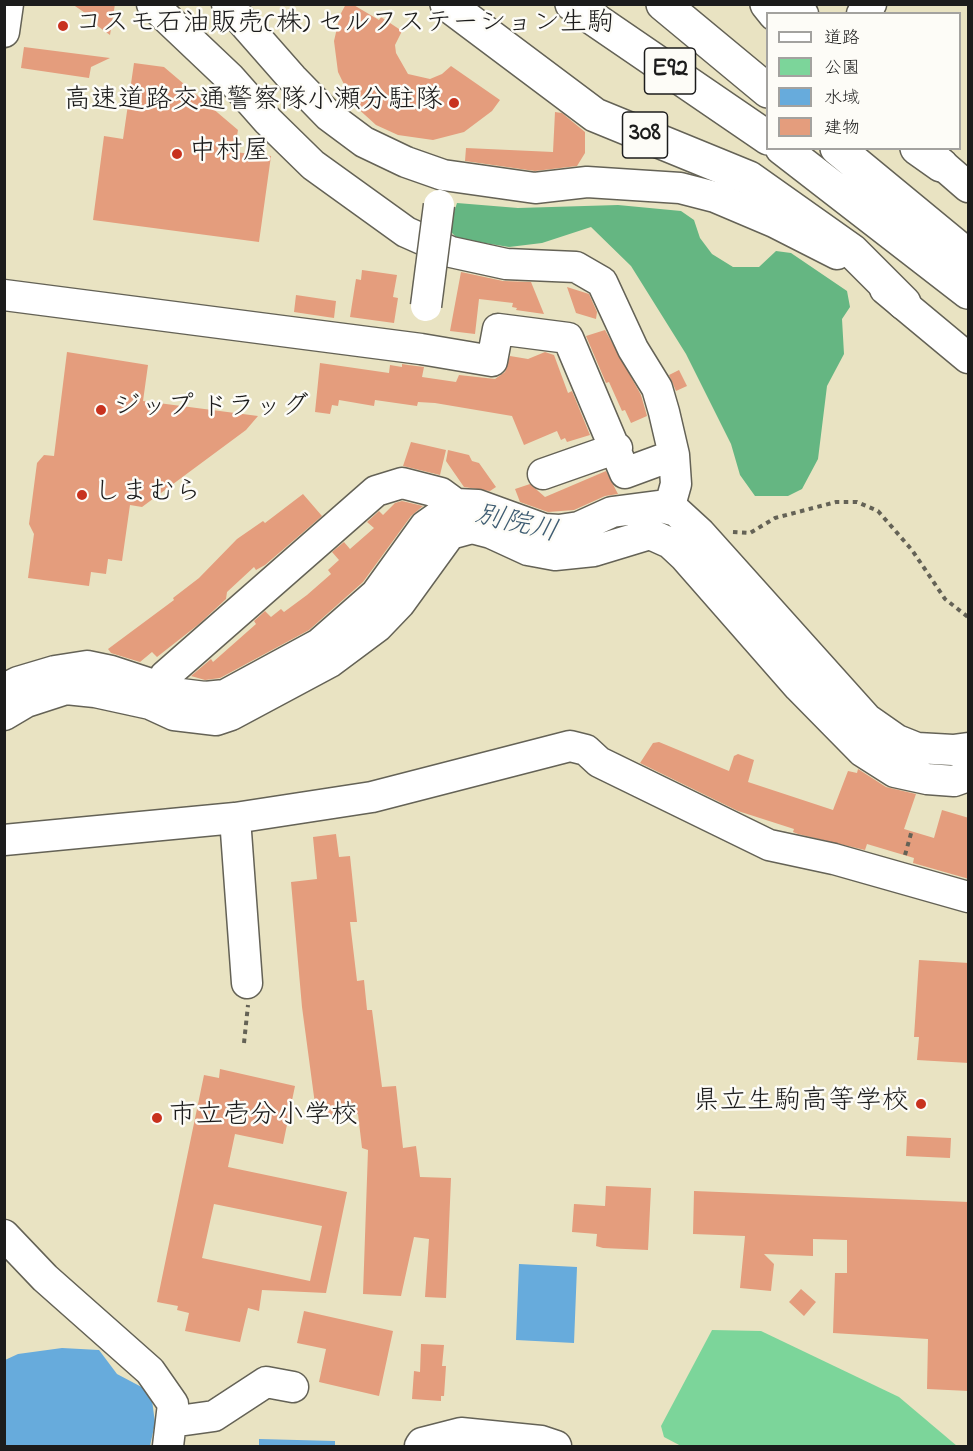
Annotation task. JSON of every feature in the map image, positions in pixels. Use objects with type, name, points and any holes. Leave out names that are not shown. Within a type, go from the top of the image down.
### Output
[{"type":"highway","name":"308","points":[[447,4],[595,115],[749,178],[852,251],[904,303]]},
{"type":"highway","name":"E92","points":[[572,4],[766,137]]},
{"type":"highway","name":"E92","points":[[663,4],[766,89]]},
{"type":"highway","points":[[785,150],[969,292]]},
{"type":"highway","points":[[839,150],[969,256]]},
{"type":"street","points":[[4,32],[8,4]]},
{"type":"street","points":[[152,4],[230,78],[268,122],[313,165],[406,232],[451,252],[506,264],[576,267],[602,282],[633,349],[657,388],[674,455],[676,484],[669,509]]},
{"type":"street","points":[[227,4],[291,78],[329,116],[364,142],[406,162],[443,175],[535,188],[587,182],[680,188],[715,197],[774,222],[832,251],[904,303],[969,358]]},
{"type":"street","points":[[927,154],[969,187]]},
{"type":"street","points":[[421,349],[443,175]]},
{"type":"street","points":[[4,294],[421,349],[492,361],[498,328],[568,338],[621,461]]},
{"type":"street","points":[[543,474],[674,455]]},
{"type":"street","points":[[154,695],[376,491],[402,483],[441,493],[456,504],[478,505],[530,525],[552,530],[579,527],[612,512],[641,506],[658,506],[676,511],[700,533],[867,719],[897,740],[916,748],[953,750],[969,748]]},
{"type":"street","points":[[4,715],[26,702],[66,689],[205,697],[225,694],[319,644],[376,594],[425,525],[456,504]]},
{"type":"street","points":[[4,689],[18,682],[55,671],[87,666],[154,695],[174,715],[216,720],[231,715],[330,662],[377,627],[400,603],[450,534],[472,528],[491,533],[528,550],[555,555],[594,551],[650,534],[670,543],[685,557],[799,687],[862,751],[895,772],[927,780],[964,784]]},
{"type":"street","points":[[4,840],[235,818],[372,797],[570,746],[586,750],[599,762],[769,844],[834,859],[969,897]]},
{"type":"street","points":[[235,818],[247,983]]},
{"type":"street","points":[[4,1235],[45,1278],[150,1371],[173,1404],[169,1434],[214,1416],[266,1382],[293,1387]]},
{"type":"street","points":[[420,1446],[422,1443],[461,1432],[541,1441],[556,1446]]},
{"type":"path","points":[[700,533],[710,531],[750,533],[775,518],[836,502],[857,502],[878,511],[912,550],[945,599],[969,616]]},
{"type":"path","points":[[244,1043],[248,1012],[247,983]]},
{"type":"green space","points":[[457,203],[518,208],[618,205],[681,211],[694,220],[700,238],[712,254],[733,267],[759,267],[776,251],[791,253],[847,291],[850,307],[842,319],[844,354],[827,386],[818,459],[802,489],[788,496],[755,496],[740,475],[731,444],[686,354],[631,266],[591,227],[542,243],[509,247],[478,242],[456,237],[452,233],[452,218]]},
{"type":"green space","points":[[712,1330],[761,1331],[899,1397],[957,1446],[681,1446],[664,1437],[661,1426]]},
{"type":"water","points":[[519,1264],[577,1267],[574,1343],[516,1340]]},
{"type":"water","points":[[62,1348],[99,1350],[117,1374],[151,1392],[155,1423],[150,1446],[5,1446],[5,1360],[18,1354]]},
{"type":"water","points":[[259,1439],[335,1441],[335,1446],[259,1446]]},
{"type":"building","points":[[72,4],[115,4],[110,35],[92,22],[94,19]]},
{"type":"building","points":[[346,4],[352,4],[379,20],[381,17],[402,31],[395,45],[396,53],[408,74],[430,79],[442,74],[451,66],[500,100],[492,111],[464,132],[433,140],[398,135],[376,125],[354,105],[338,72],[334,41],[340,15]]},
{"type":"building","points":[[24,47],[110,58],[91,67],[89,78],[21,68]]},
{"type":"building","name":"中村屋","points":[[134,63],[164,67],[238,130],[234,152],[271,156],[259,242],[93,220],[104,136],[123,139]]},
{"type":"building","points":[[555,112],[562,113],[585,132],[585,153],[577,166],[535,171],[465,161],[466,148],[553,152]]},
{"type":"building","points":[[362,270],[397,275],[393,297],[398,298],[394,323],[350,317],[356,279],[361,280]]},
{"type":"building","points":[[461,272],[503,281],[531,282],[544,314],[516,310],[517,308],[512,307],[513,303],[479,299],[475,334],[450,331]]},
{"type":"building","points":[[567,287],[589,294],[597,312],[596,319],[576,313]]},
{"type":"building","points":[[296,295],[336,301],[334,318],[294,312]]},
{"type":"building","points":[[605,330],[641,395],[647,416],[631,423],[625,410],[622,411],[609,382],[606,383],[586,336]]},
{"type":"building","points":[[67,352],[148,365],[143,401],[258,416],[246,430],[142,507],[130,505],[122,561],[108,559],[106,574],[91,572],[89,586],[28,578],[34,534],[29,524],[37,463],[44,455],[54,456]]},
{"type":"building","points":[[545,352],[554,355],[568,393],[572,391],[590,435],[567,442],[565,438],[561,440],[557,431],[524,445],[512,416],[435,403],[418,402],[417,406],[375,400],[374,406],[339,400],[338,406],[332,405],[330,414],[315,412],[320,363],[389,373],[390,365],[424,367],[422,377],[456,382],[459,375],[495,379],[505,372],[510,356],[528,359]]},
{"type":"building","points":[[679,370],[687,386],[676,391],[669,375]]},
{"type":"building","points":[[411,442],[446,450],[440,475],[403,466]]},
{"type":"building","points":[[448,450],[469,455],[472,461],[479,463],[496,487],[490,491],[464,487],[446,461]]},
{"type":"building","points":[[606,471],[618,494],[605,496],[574,510],[548,512],[520,502],[515,489],[530,484],[545,497]]},
{"type":"building","points":[[303,494],[322,516],[265,565],[256,570],[254,567],[227,592],[226,599],[199,624],[157,657],[152,652],[140,662],[111,653],[108,649],[174,600],[173,598],[199,578],[237,539],[263,521],[265,523]]},
{"type":"building","points":[[402,501],[423,506],[411,516],[363,582],[309,630],[220,678],[205,680],[191,676],[211,659],[213,662],[256,624],[254,621],[265,611],[271,617],[281,609],[284,612],[307,595],[331,574],[328,570],[339,560],[332,552],[344,542],[350,549],[374,528],[367,522],[379,511],[383,515],[395,503]]},
{"type":"building","points":[[659,742],[729,771],[734,756],[738,754],[754,760],[748,782],[833,810],[848,771],[857,773],[858,769],[886,787],[916,794],[904,829],[934,838],[942,810],[969,818],[969,879],[913,863],[914,858],[867,844],[865,850],[798,834],[793,832],[794,829],[738,811],[640,763],[653,743]]},
{"type":"building","points":[[336,834],[339,857],[350,856],[357,922],[350,922],[357,981],[364,980],[367,1010],[372,1010],[382,1087],[396,1086],[403,1148],[416,1146],[420,1177],[451,1178],[446,1298],[425,1297],[429,1239],[414,1237],[401,1296],[363,1294],[368,1150],[362,1148],[358,1114],[317,1119],[302,1007],[291,882],[317,879],[313,837]]},
{"type":"building","points":[[919,960],[969,963],[969,1063],[917,1060],[919,1037],[914,1037]]},
{"type":"building","points":[[220,1069],[295,1086],[283,1144],[235,1134],[228,1167],[347,1192],[326,1293],[262,1290],[259,1311],[248,1308],[240,1342],[185,1331],[189,1313],[177,1310],[178,1306],[157,1302],[204,1075],[219,1078]],"holes":[[[214,1204],[322,1226],[310,1281],[202,1258]]]},
{"type":"building","points":[[907,1136],[951,1138],[950,1158],[906,1156]]},
{"type":"building","points":[[606,1186],[651,1188],[648,1250],[603,1248],[596,1246],[597,1234],[572,1232],[574,1204],[605,1206]]},
{"type":"building","points":[[694,1191],[969,1202],[969,1391],[927,1389],[928,1339],[833,1333],[835,1273],[847,1273],[847,1240],[813,1239],[813,1256],[764,1254],[774,1264],[771,1291],[740,1288],[745,1236],[693,1234]]},
{"type":"building","points":[[801,1289],[816,1302],[804,1316],[789,1302]]},
{"type":"building","points":[[304,1311],[393,1331],[379,1396],[319,1382],[326,1349],[297,1343]]},
{"type":"building","points":[[421,1344],[444,1345],[442,1366],[446,1366],[444,1396],[441,1396],[441,1401],[412,1399],[414,1371],[420,1372]]},
{"type":"place","name":"コスモ石油販売(株) セルフステーション生駒","points":[[63,26]]},
{"type":"place","name":"高速道路交通警察隊小瀬分駐隊","points":[[454,103]]},
{"type":"place","name":"中村屋","points":[[177,154]]},
{"type":"place","name":"ジップ ドラッグ","points":[[101,410]]},
{"type":"place","name":"しまむら","points":[[82,495]]},
{"type":"place","name":"県立生駒高等学校","points":[[921,1104]]},
{"type":"place","name":"市立壱分小学校","points":[[157,1118]]},
{"type":"water label","name":"別院川","points":[[516,526]]}]
